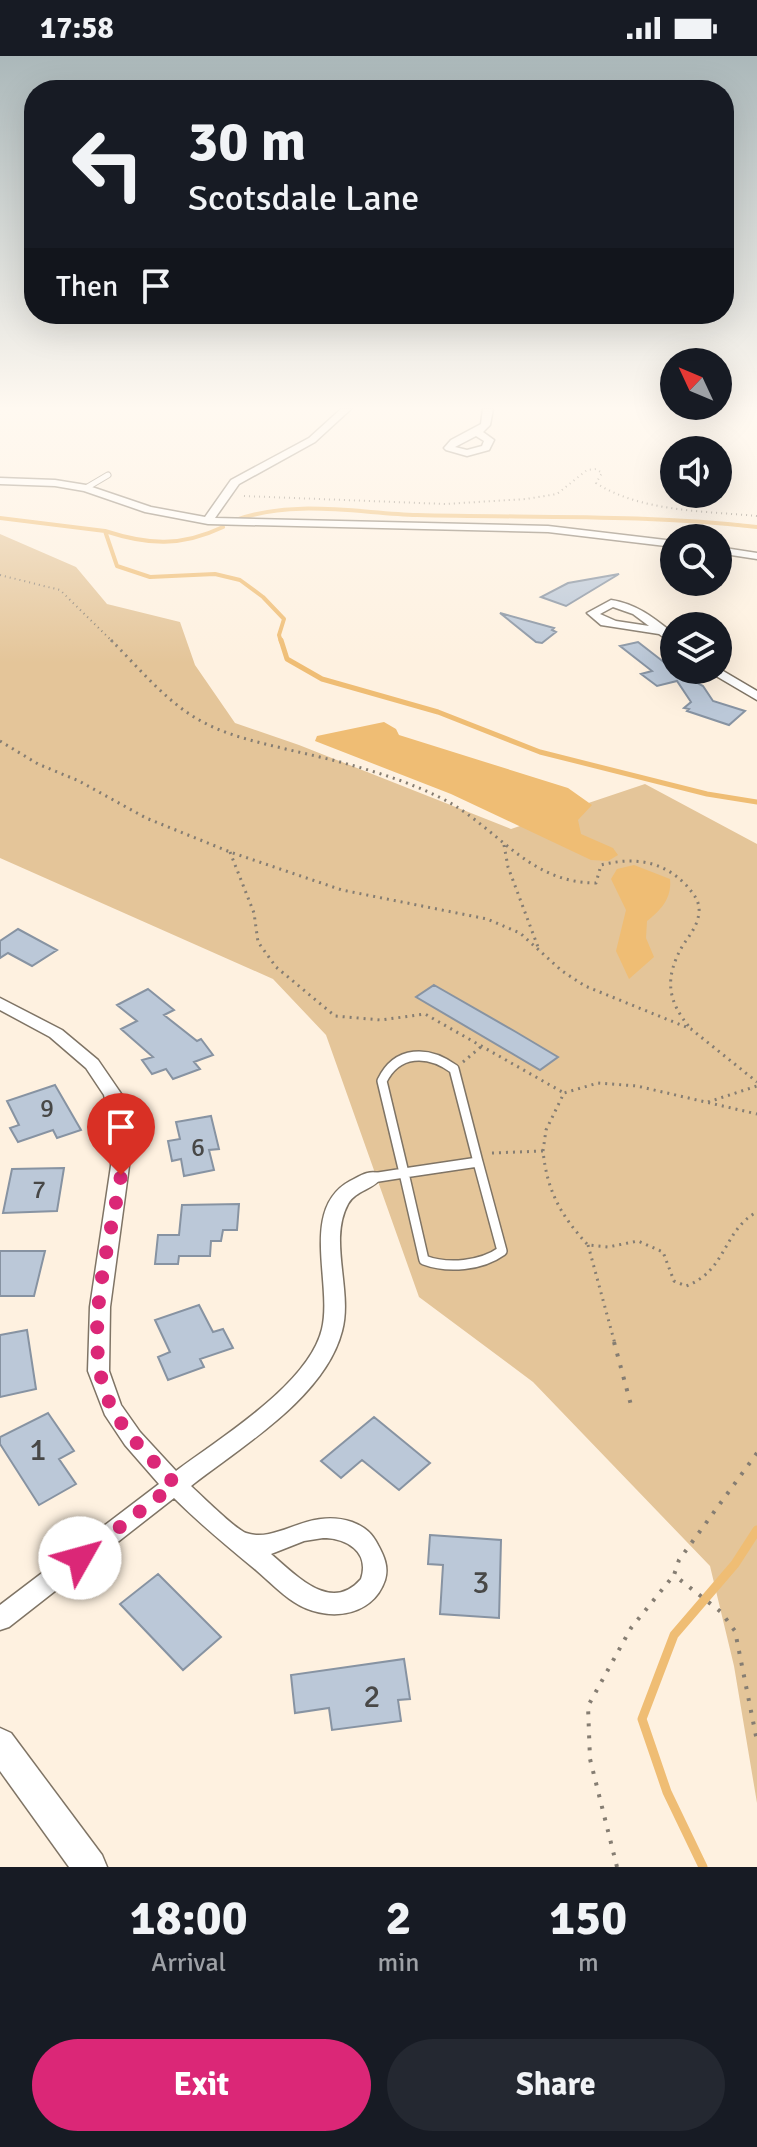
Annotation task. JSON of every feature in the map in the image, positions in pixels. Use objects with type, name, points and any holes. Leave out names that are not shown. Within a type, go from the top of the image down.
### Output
[{"type":"street","points":[[102,494],[149,510],[208,521],[548,529],[660,542]]},
{"type":"street","points":[[208,521],[227,494]]},
{"type":"street","points":[[732,552],[757,556]]},
{"type":"street","points":[[619,604],[639,611],[662,631],[608,623],[598,620],[593,613],[600,606],[619,604]]},
{"type":"street","points":[[732,682],[757,696]]},
{"type":"street","points":[[0,1003],[75,1045],[107,1080],[122,1124],[121,1175],[101,1294],[97,1355],[100,1380],[123,1424],[175,1484],[243,1543],[303,1595],[327,1606],[356,1601],[373,1582],[375,1559],[363,1540],[343,1529],[317,1527],[276,1544],[243,1543]]},
{"type":"street","points":[[0,1619],[305,1382],[325,1350],[336,1307],[332,1221],[341,1197],[372,1178]]},
{"type":"street","points":[[0,1744],[90,1867]]},
{"type":"lane","points":[[419,1054],[445,1061],[454,1069],[477,1158],[502,1251],[494,1259],[436,1266],[424,1260],[382,1081],[386,1067],[400,1057],[419,1054]]},
{"type":"lane","points":[[372,1178],[477,1158]]},
{"type":"path","points":[[236,498],[252,495],[286,500],[445,504],[526,499],[558,494]]},
{"type":"path","points":[[614,494],[682,508],[757,516]]},
{"type":"path","points":[[0,575],[60,590],[159,688],[199,722],[226,734],[372,770],[411,785],[454,804],[504,845],[561,881],[580,885],[596,883],[601,865],[621,859],[658,864],[676,874],[699,904],[699,917],[669,980],[669,999],[691,1029]]},
{"type":"path","points":[[0,741],[38,764],[79,781],[146,818],[230,852],[342,890],[487,919],[520,933],[562,971],[585,986],[691,1029],[727,1054],[757,1084],[707,1103]]},
{"type":"path","points":[[504,845],[508,867],[538,947]]},
{"type":"path","points":[[230,852],[254,913],[258,942],[276,967],[335,1016],[381,1020],[425,1014],[564,1093],[598,1083],[637,1086],[757,1114]]},
{"type":"path","points":[[454,1069],[482,1046]]},
{"type":"path","points":[[564,1093],[546,1130],[543,1151],[545,1185],[560,1215],[588,1245],[631,1405]]},
{"type":"path","points":[[477,1158],[543,1151]]},
{"type":"path","points":[[588,1245],[608,1247],[638,1241],[663,1252],[674,1281],[686,1286],[704,1278],[716,1266],[743,1219],[757,1212]]},
{"type":"path","points":[[617,1867],[590,1759],[588,1706],[631,1628],[674,1575],[679,1560],[757,1453]]},
{"type":"path","points":[[674,1575],[721,1612],[735,1631],[757,1741]]},
{"type":"shaded area","points":[[0,534],[76,567],[107,604],[180,622],[195,665],[235,723],[299,745],[511,829],[645,784],[757,844],[757,1803],[734,1666],[710,1566],[533,1382],[419,1297],[326,1035],[273,979],[0,858]]},
{"type":"shaded area","points":[[384,722],[396,729],[399,735],[568,788],[592,805],[578,820],[581,834],[613,848],[618,855],[608,861],[591,860],[451,794],[315,741],[317,736]]},
{"type":"shaded area","points":[[634,865],[670,879],[670,886],[664,903],[647,921],[646,938],[654,957],[629,979],[616,951],[626,910],[611,879],[617,869]]},
{"type":"building","points":[[619,574],[566,606],[541,597],[568,583]]},
{"type":"building","points":[[500,613],[554,628],[552,630],[556,632],[542,643],[536,642]]},
{"type":"building","points":[[638,642],[660,659],[660,684],[665,684],[657,686],[641,674],[652,671],[620,646]]},
{"type":"building","points":[[679,684],[699,684],[713,701],[745,711],[729,725],[687,711],[689,709],[684,708],[691,702]]},
{"type":"building","points":[[18,929],[57,950],[32,966],[8,953],[0,958],[0,941]]},
{"type":"building","points":[[434,985],[558,1057],[540,1070],[416,997]]},
{"type":"building","points":[[148,989],[174,1010],[164,1015],[197,1041],[201,1039],[213,1055],[194,1062],[200,1069],[173,1079],[166,1069],[152,1074],[142,1060],[153,1057],[121,1029],[137,1021],[117,1005]]},
{"type":"building","points":[[55,1085],[81,1130],[57,1138],[53,1130],[18,1142],[10,1128],[19,1125],[7,1101]]},
{"type":"building","points":[[211,1116],[219,1149],[209,1150],[214,1170],[184,1176],[181,1159],[172,1161],[168,1141],[180,1139],[176,1122]]},
{"type":"building","points":[[64,1168],[57,1211],[3,1213],[12,1169]]},
{"type":"building","points":[[239,1204],[237,1230],[223,1230],[221,1241],[211,1241],[210,1256],[179,1256],[178,1264],[155,1264],[158,1235],[179,1235],[182,1205]]},
{"type":"building","points":[[0,1251],[45,1251],[34,1296],[0,1296]]},
{"type":"building","points":[[199,1305],[213,1332],[223,1329],[233,1348],[200,1359],[204,1367],[168,1380],[158,1357],[170,1352],[155,1320]]},
{"type":"building","points":[[27,1330],[36,1389],[0,1397],[0,1335]]},
{"type":"building","points":[[48,1413],[74,1451],[59,1459],[76,1484],[39,1505],[0,1444],[0,1437]]},
{"type":"building","points":[[374,1417],[430,1463],[399,1490],[362,1460],[341,1478],[321,1461]]},
{"type":"building","points":[[430,1535],[501,1540],[499,1618],[440,1614],[443,1565],[428,1564]]},
{"type":"building","points":[[158,1574],[221,1637],[183,1670],[120,1604]]},
{"type":"building","points":[[404,1659],[410,1699],[398,1700],[401,1721],[332,1730],[329,1708],[295,1713],[291,1675]]},
{"type":"waterway","points":[[236,520],[280,510],[326,509],[417,515],[672,520],[757,527]]},
{"type":"waterway","points":[[0,518],[105,531]]},
{"type":"waterway","points":[[105,531],[164,542],[193,538],[223,527]]},
{"type":"waterway","points":[[105,531],[117,566],[150,577],[215,574],[240,580],[263,597],[284,619],[279,635],[281,642]]},
{"type":"waterway","points":[[281,640],[287,659],[322,679],[438,712],[540,752],[707,794],[757,802]]},
{"type":"waterway","points":[[703,1867],[667,1792],[642,1719],[674,1635],[735,1564],[757,1530]]},
{"type":"route","points":[[80,1558],[175,1484],[123,1424],[100,1380],[97,1355],[101,1294],[121,1175]]}]
